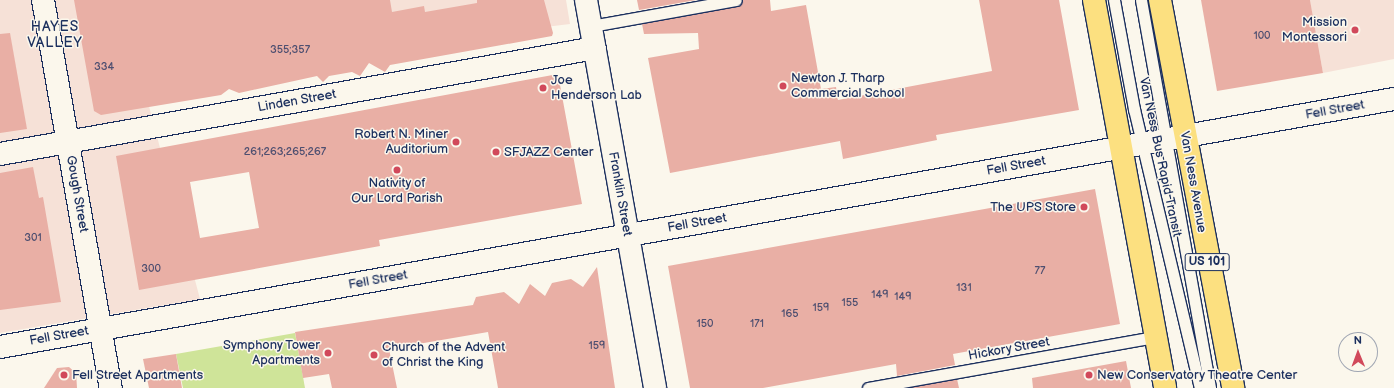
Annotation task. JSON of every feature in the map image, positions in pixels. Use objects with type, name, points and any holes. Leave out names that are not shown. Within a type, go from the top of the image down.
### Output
[{"type":"highway","points":[[1094,0],[1154,337],[1165,388]]},
{"type":"highway","name":"Van Ness Avenue","points":[[1160,0],[1176,138],[1233,388]]},
{"type":"main road","name":"Gough Street","points":[[42,0],[112,388]]},
{"type":"main road","name":"Franklin Street","points":[[586,0],[655,388]]},
{"type":"main road","name":"Linden Street","points":[[0,154],[595,48]]},
{"type":"main road","name":"Fell Street","points":[[0,347],[1394,99]]},
{"type":"lane","points":[[591,26],[736,0]]},
{"type":"lane","name":"Van Ness Bus Rapid Transit","points":[[1114,0],[1141,143],[1200,388]]},
{"type":"lane","name":"Van Ness Bus Rapid Transit","points":[[1141,0],[1176,138],[1210,388]]},
{"type":"lane","name":"Hickory Street","points":[[868,388],[1154,337]]},
{"type":"shaded area","points":[[0,0],[566,0],[570,24],[141,76],[200,299],[0,333]]},
{"type":"shaded area","name":"Mission Montessori","points":[[1310,0],[1394,0],[1394,59],[1323,73]]},
{"type":"green space","points":[[295,333],[305,388],[183,388],[176,354]]},
{"type":"building","points":[[74,0],[390,0],[392,12],[424,6],[425,12],[477,3],[477,0],[544,0],[553,33],[552,36],[390,65],[385,72],[369,63],[360,76],[352,72],[329,76],[323,82],[317,76],[239,93],[229,89],[221,95],[101,115],[94,111]]},
{"type":"building","points":[[637,0],[696,0],[639,10]]},
{"type":"building","points":[[743,0],[770,0],[771,11],[806,5],[821,89],[836,87],[838,100],[992,71],[979,0],[1059,0],[1079,110],[936,135],[937,140],[843,159],[840,141],[670,173],[648,58],[699,49],[698,33],[644,34],[642,24],[737,7]]},
{"type":"building","points":[[1201,0],[1310,0],[1323,73],[1217,91]]},
{"type":"building","points":[[10,33],[27,129],[0,133],[0,34]]},
{"type":"building","points":[[558,74],[582,204],[379,240],[380,246],[139,290],[116,156]],"holes":[[[249,172],[259,228],[200,238],[190,182]]]},
{"type":"building","points":[[33,167],[39,198],[43,197],[61,302],[0,310],[0,173]]},
{"type":"building","points":[[1095,189],[1120,324],[953,354],[955,365],[897,376],[896,364],[763,388],[690,388],[668,266]]},
{"type":"building","points":[[597,267],[615,388],[498,388],[488,332],[389,349],[397,388],[332,388],[329,374],[303,378],[295,332],[473,305],[476,297],[504,292],[519,304],[530,284],[545,296],[552,283],[571,279],[583,287]]},
{"type":"building","points":[[176,354],[182,388],[149,388],[143,359]]},
{"type":"building","name":"New Conservatory Theatre Center","points":[[1126,361],[1131,388],[1033,388],[1032,378]]},
{"type":"building","name":"Fell Street Apartments","points":[[69,367],[76,373],[77,388],[44,388],[57,368]]},
{"type":"building","points":[[957,379],[959,388],[908,388]]},
{"type":"place","name":"Mission Montessori","points":[[1355,30]]},
{"type":"place","name":"Newton J. Tharp Commercial School","points":[[783,86]]},
{"type":"place","name":"Joe Henderson Lab","points":[[543,88]]},
{"type":"place","name":"Robert N. Miner Auditorium","points":[[456,142]]},
{"type":"place","name":"SFJAZZ Center","points":[[496,152]]},
{"type":"place","name":"Nativity of Our Lord Parish","points":[[397,170]]},
{"type":"place","name":"The UPS Store","points":[[1084,207]]},
{"type":"place","name":"Symphony Tower Apartments","points":[[328,353]]},
{"type":"place","name":"Church of the Advent of Christ the King","points":[[374,355]]},
{"type":"place","name":"Fell Street Apartments","points":[[64,375]]},
{"type":"place","name":"New Conservatory Theatre Center","points":[[1089,375]]},
{"type":"district","name":"HAYES VALLEY","points":[[55,36]]}]
